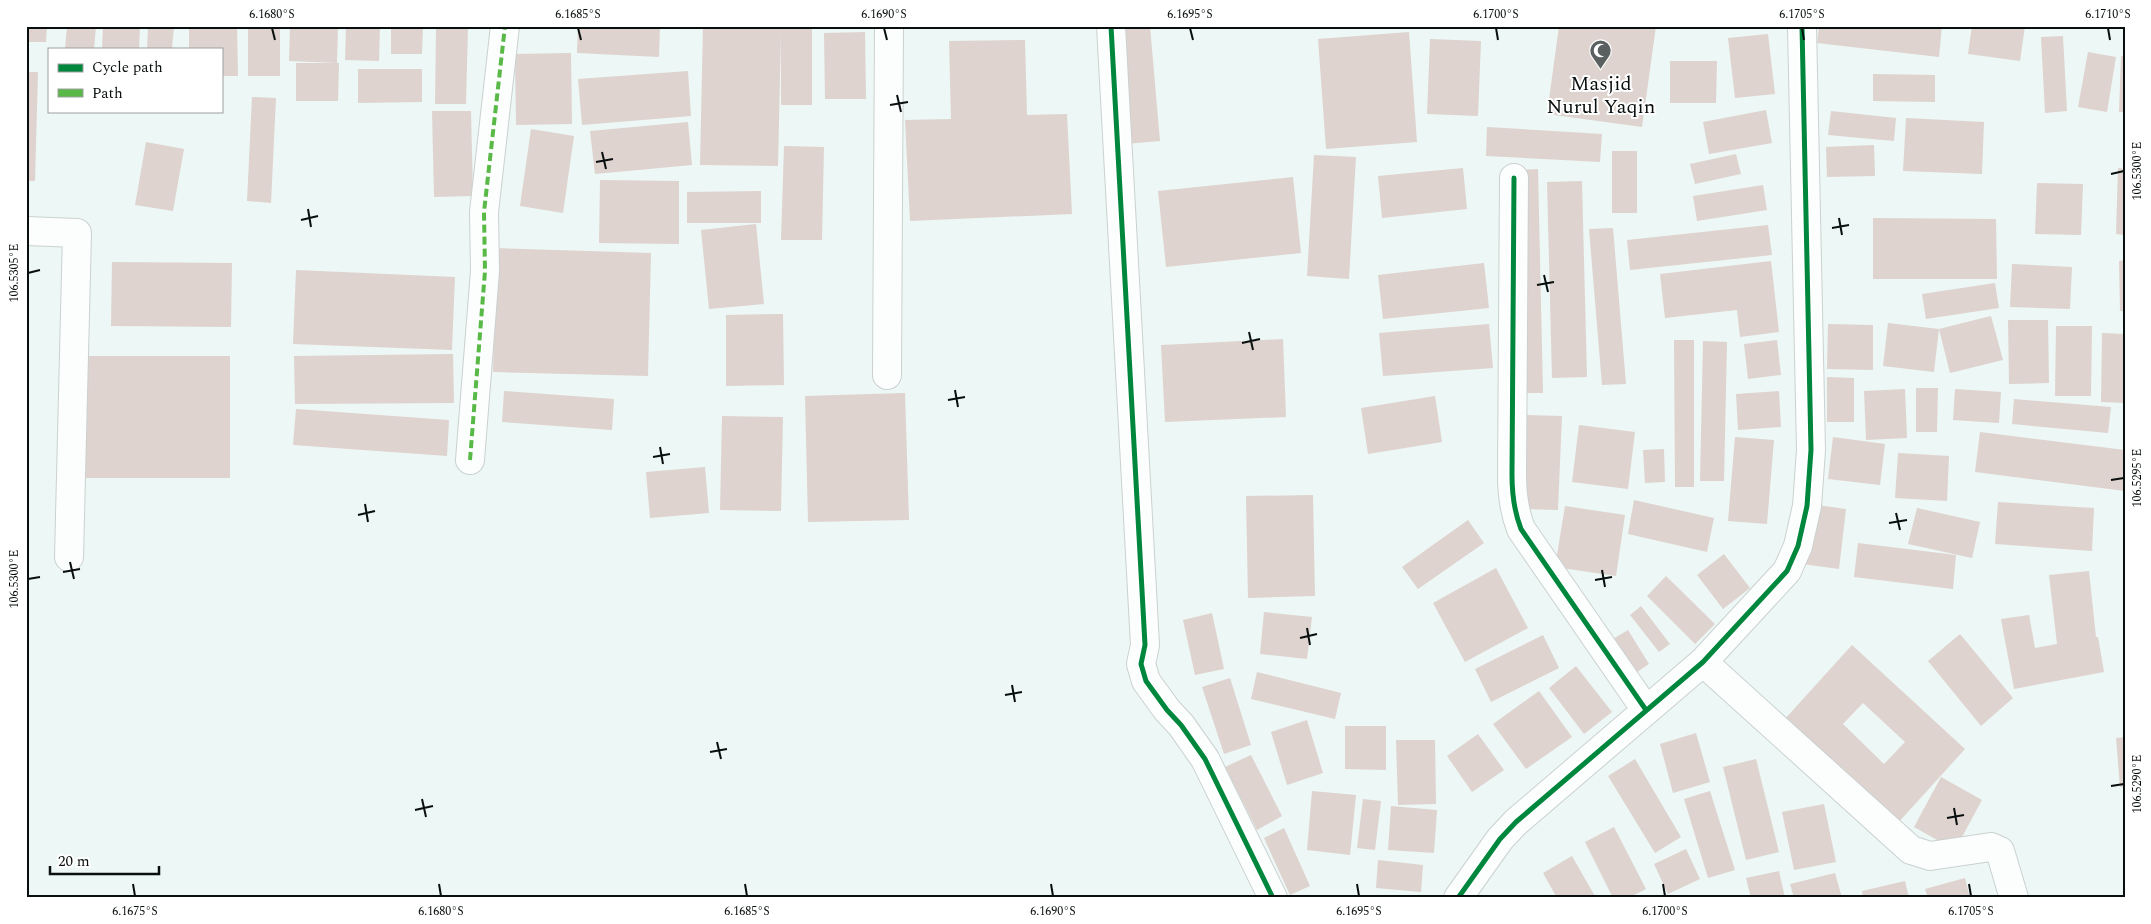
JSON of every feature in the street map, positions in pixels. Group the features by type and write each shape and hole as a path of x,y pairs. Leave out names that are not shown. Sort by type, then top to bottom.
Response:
{"street":[{"path":"470,460 485,271 484,212 504,26"},
{"path":"887,374 889,26"},
{"path":"1112,26 1145,645 1141,664 1146,681 1205,759 1273,898"},
{"path":"1458,898 1500,839 1516,822 1703,662 1786,571 1798,546 1807,506 1811,450 1802,26"},
{"path":"1514,178 1512,475 1516,516 1521,529 1646,710"},
{"path":"26,231 77,233 69,557"},
{"path":"1703,662 1910,850 1930,856 1991,847 2000,851 2014,898"}],"building":[{"path":"26,26 47,26 46,42 26,42"},
{"path":"67,26 96,26 94,48 65,48"},
{"path":"103,26 140,26 139,48 102,48"},
{"path":"148,26 174,26 172,48 147,48"},
{"path":"189,26 237,26 238,76 222,76 222,48 189,48"},
{"path":"248,26 280,26 280,76 248,76"},
{"path":"290,26 338,26 337,63 289,61"},
{"path":"346,26 380,26 379,61 345,60"},
{"path":"391,26 423,26 422,54 391,54"},
{"path":"436,26 468,26 466,104 435,104"},
{"path":"578,26 660,26 659,57 577,53"},
{"path":"703,26 812,26 812,105 781,105 781,33 778,166 700,165"},
{"path":"1116,26 1150,26 1160,141 1126,144"},
{"name":"Masjid Nurul Yaqin","path":"1559,26 1656,26 1642,127 1547,114"},
{"path":"1674,26 1730,26 1730,28 1674,29"},
{"path":"1819,26 1942,26 1939,57 1817,43"},
{"path":"1972,26 2025,26 2020,61 1968,54"},
{"path":"865,32 866,99 825,99 824,33"},
{"path":"1409,32 1417,142 1326,149 1318,39"},
{"path":"1768,34 1775,94 1735,98 1728,38"},
{"path":"2063,36 2067,111 2045,113 2041,37"},
{"path":"1430,39 1481,41 1478,116 1427,114"},
{"path":"1025,40 1027,115 1067,114 1072,214 910,221 905,120 951,119 949,41"},
{"path":"2088,52 2116,57 2107,112 2078,107"},
{"path":"571,53 572,124 516,125 515,54"},
{"path":"2121,56 2125,56 2125,112 2119,112"},
{"path":"1670,61 1717,61 1716,103 1670,103"},
{"path":"296,63 339,63 338,101 296,101"},
{"path":"358,69 422,69 422,102 358,103"},
{"path":"688,71 691,116 582,125 578,79"},
{"path":"26,72 38,72 35,181 26,181"},
{"path":"1873,74 1935,75 1935,102 1873,101"},
{"path":"252,97 276,98 271,203 247,201"},
{"path":"1766,110 1772,143 1709,154 1703,122"},
{"path":"432,111 471,111 473,196 434,197"},
{"path":"1831,111 1896,118 1894,141 1828,135"},
{"path":"1906,118 1984,122 1982,174 1903,171"},
{"path":"688,122 692,165 595,174 590,131"},
{"path":"1487,127 1602,134 1600,162 1486,156"},
{"path":"531,129 574,136 563,213 520,206"},
{"path":"146,142 184,149 173,211 135,205"},
{"path":"1874,145 1875,176 1827,177 1826,147"},
{"path":"784,146 824,147 822,240 781,240"},
{"path":"1612,151 1637,151 1637,213 1612,213"},
{"path":"1736,154 1741,174 1695,184 1690,164"},
{"path":"1314,155 1356,157 1349,279 1307,276"},
{"path":"1463,168 1467,209 1382,218 1378,176"},
{"path":"2118,168 2125,169 2125,235 2116,234"},
{"path":"1538,169 1543,393 1523,393 1519,170"},
{"path":"1293,177 1301,253 1166,267 1158,191"},
{"path":"600,180 679,181 679,244 599,243"},
{"path":"1582,181 1587,377 1552,378 1547,182"},
{"path":"2037,183 2083,184 2081,235 2035,234"},
{"path":"1763,185 1767,210 1697,221 1693,196"},
{"path":"761,191 761,223 687,223 687,192"},
{"path":"1873,218 1996,219 1997,279 1873,279"},
{"path":"756,224 764,304 709,309 701,230"},
{"path":"1768,225 1772,255 1630,270 1627,240"},
{"path":"1613,228 1626,384 1602,385 1589,229"},
{"path":"496,248 651,253 648,376 493,372"},
{"path":"2125,260 2125,311 2120,311 2119,261"},
{"path":"1771,261 1779,332 1740,337 1737,310 1665,318 1660,274"},
{"path":"112,262 232,263 231,327 111,326"},
{"path":"1484,263 1489,308 1383,319 1378,275"},
{"path":"2012,264 2072,267 2070,309 2010,307"},
{"path":"296,270 455,277 452,350 293,344"},
{"path":"1995,283 1999,308 1926,319 1922,294"},
{"path":"783,314 784,385 726,386 726,315"},
{"path":"1991,316 2003,360 1950,373 1939,329"},
{"path":"2008,320 2048,320 2049,383 2009,384"},
{"path":"1888,323 1939,329 1934,372 1883,366"},
{"path":"1489,324 1493,368 1383,376 1379,333"},
{"path":"1828,324 1873,325 1873,370 1827,369"},
{"path":"2056,326 2092,326 2091,396 2055,396"},
{"path":"2102,333 2125,334 2125,403 2101,402"},
{"path":"1283,339 1286,417 1165,422 1161,345"},
{"path":"1674,340 1694,340 1694,487 1675,487"},
{"path":"1777,340 1781,375 1748,379 1744,344"},
{"path":"1703,341 1727,342 1724,481 1700,481"},
{"path":"453,354 454,403 295,404 294,356"},
{"path":"80,356 230,356 230,478 80,478"},
{"path":"1827,377 1854,378 1854,422 1827,422"},
{"path":"1916,388 1938,388 1937,432 1916,432"},
{"path":"1905,389 1907,438 1866,440 1864,391"},
{"path":"1955,389 2001,392 1999,423 1953,420"},
{"path":"504,391 614,399 612,430 502,422"},
{"path":"1779,391 1781,427 1738,430 1736,394"},
{"path":"905,393 909,520 808,522 805,396"},
{"path":"1435,396 1442,442 1368,454 1361,408"},
{"path":"2014,399 2111,407 2108,433 2012,424"},
{"path":"296,409 449,420 447,456 293,445"},
{"path":"1527,415 1562,416 1558,510 1524,509"},
{"path":"722,416 783,417 781,511 720,510"},
{"path":"1579,425 1635,432 1628,489 1572,482"},
{"path":"1980,432 2125,450 2125,491 1975,472"},
{"path":"1735,437 1774,440 1767,524 1728,521"},
{"path":"1833,437 1885,444 1880,485 1828,479"},
{"path":"1664,449 1665,482 1645,483 1643,450"},
{"path":"1898,453 1949,456 1947,501 1895,498"},
{"path":"705,467 709,513 650,518 646,472"},
{"path":"1313,495 1315,596 1248,598 1246,496"},
{"path":"1634,500 1714,518 1707,552 1628,534"},
{"path":"1998,502 2094,508 2092,551 1995,544"},
{"path":"1810,504 1846,509 1839,569 1802,564"},
{"path":"1565,506 1625,515 1616,576 1555,567"},
{"path":"1917,508 1980,522 1972,558 1908,544"},
{"path":"1468,520 1484,543 1418,589 1402,567"},
{"path":"1858,543 1956,555 1953,589 1854,577"},
{"path":"1724,554 1750,588 1723,609 1697,575"},
{"path":"1496,568 1528,628 1465,662 1433,603"},
{"path":"2089,571 2096,637 2098,637 2104,672 2014,689 2001,619 2029,615 2035,648 2057,644 2049,575"},
{"path":"1666,576 1715,624 1695,644 1647,596"},
{"path":"1641,606 1670,644 1659,652 1630,615"},
{"path":"1264,612 1312,617 1307,659 1260,654"},
{"path":"1212,613 1224,669 1195,675 1183,620"},
{"path":"1628,630 1649,664 1630,677 1608,642"},
{"path":"1960,634 2013,698 1981,726 1928,661"},
{"path":"1543,635 1559,668 1491,702 1475,669"},
{"path":"1852,645 1965,749 1897,824 1784,720","holes":["1863,703 1905,742 1884,764 1843,724"]},
{"path":"1576,666 1612,712 1584,734 1549,688"},
{"path":"1257,672 1341,693 1335,719 1251,699"},
{"path":"1230,678 1251,745 1224,754 1202,687"},
{"path":"1539,691 1572,737 1526,769 1493,724"},
{"path":"1307,720 1323,773 1287,785 1271,732"},
{"path":"1345,726 1386,726 1386,770 1345,769"},
{"path":"1696,733 1710,782 1673,793 1660,744"},
{"path":"1478,734 1504,770 1472,792 1447,756"},
{"path":"2125,737 2125,787 2120,787 2116,738"},
{"path":"1396,740 1435,740 1436,804 1398,805"},
{"path":"1251,755 1282,816 1257,830 1225,767"},
{"path":"1635,759 1681,837 1655,853 1608,776"},
{"path":"1756,759 1779,852 1746,860 1723,767"},
{"path":"1941,777 1982,800 1955,850 1914,827"},
{"path":"1312,791 1356,795 1350,855 1307,850"},
{"path":"1710,791 1735,870 1708,878 1684,799"},
{"path":"1363,799 1381,801 1375,850 1357,848"},
{"path":"1824,804 1836,862 1794,870 1782,812"},
{"path":"1391,806 1437,810 1434,853 1388,850"},
{"path":"1614,827 1646,889 1628,898 1613,898 1585,842"},
{"path":"1284,828 1310,886 1290,895 1264,838"},
{"path":"1686,849 1700,879 1668,894 1654,864"},
{"path":"1572,856 1596,898 1557,898 1543,873"},
{"path":"1378,860 1423,865 1421,892 1376,888"},
{"path":"1779,871 1785,898 1751,898 1746,878"},
{"path":"1835,873 1842,898 1794,898 1790,884"},
{"path":"1965,878 1970,898 1928,898 1925,889"},
{"path":"1905,881 1909,898 1863,898 1862,891"}],"marked path":[{"path":"470,460 485,271 484,212 505,26"}],"cycle path":[{"path":"1111,26 1145,645 1141,664 1146,681 1205,759 1273,898"},
{"path":"1458,898 1500,839 1516,822 1703,662 1787,571 1798,546 1807,506 1811,450 1802,26"},
{"path":"1514,178 1512,475 1513,496 1517,516 1521,529 1646,710"}],"place":[{"name":"Masjid Nurul Yaqin","path":"1601,70"}]}
